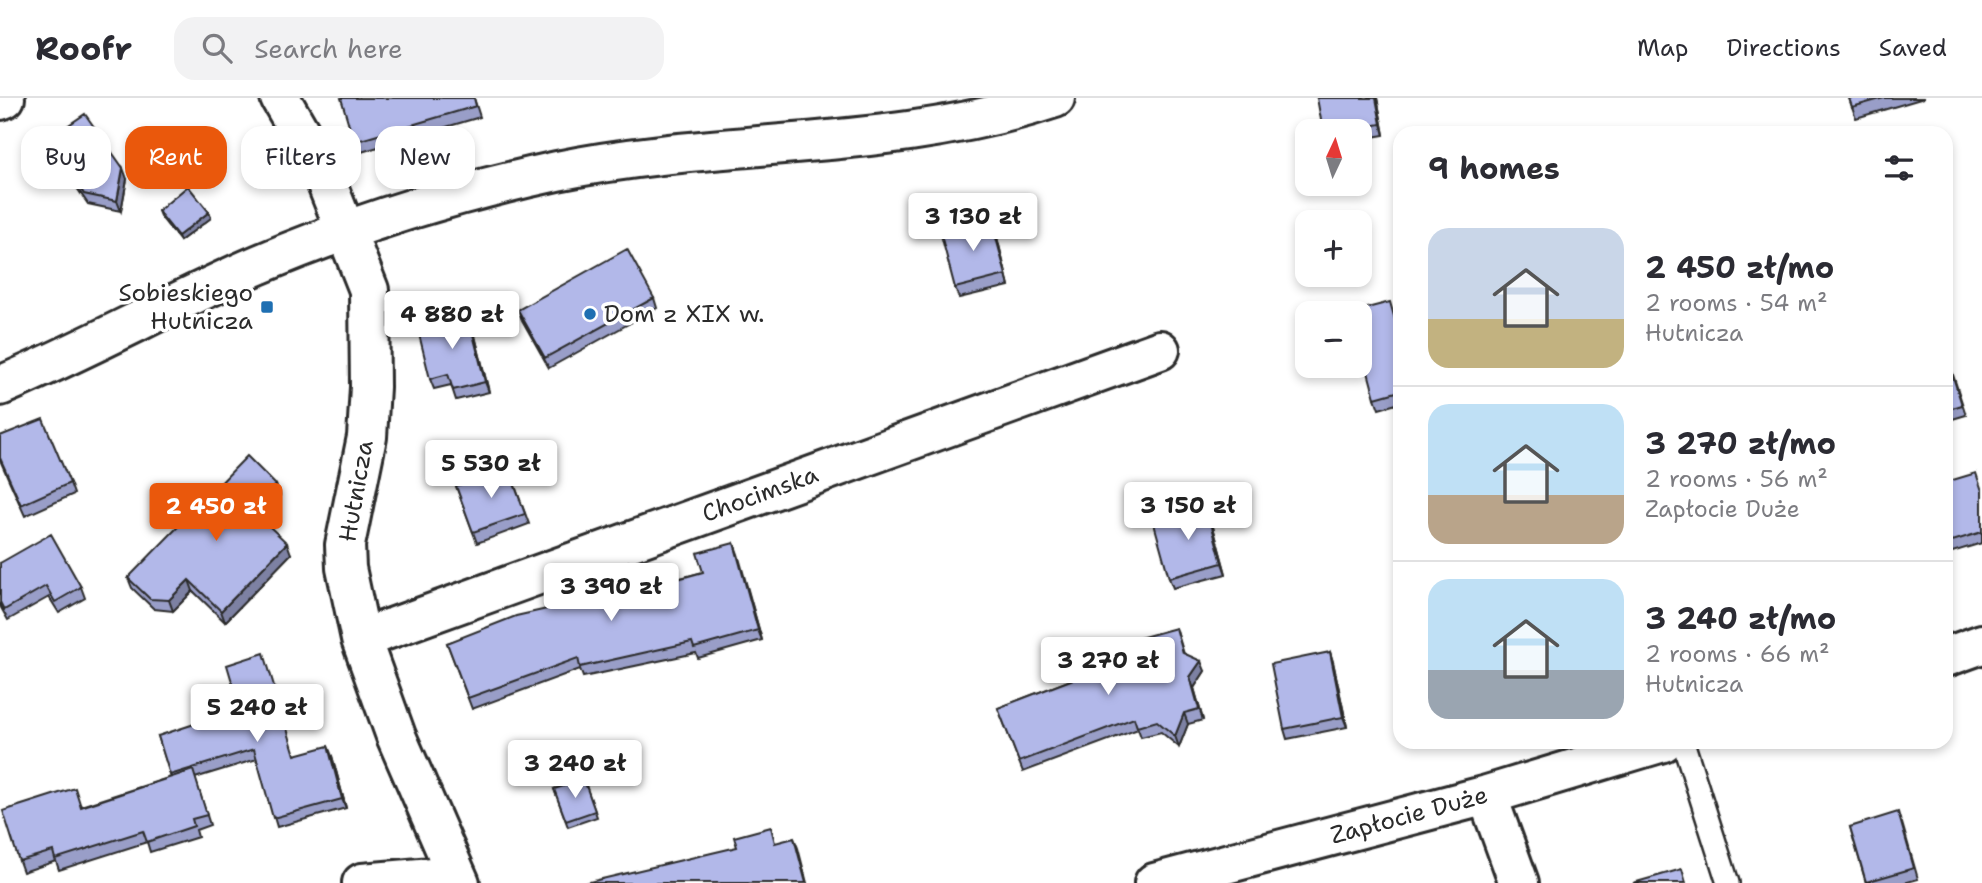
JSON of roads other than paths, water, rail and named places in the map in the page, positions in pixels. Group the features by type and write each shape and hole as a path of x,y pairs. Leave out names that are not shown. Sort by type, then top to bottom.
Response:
{"street":[{"name":"Hutnicza","path":"280,98 321,169 369,290 371,331 367,437 345,545 350,596 361,639 396,736 458,879"},
{"path":"0,386 245,271 346,229 556,172 652,155 927,130 1055,98"},
{"name":"Chocimska","path":"361,639 1160,350"},
{"path":"1953,654 1982,644"},
{"name":"Zapłocie Duże","path":"1154,883 1487,794 1639,749"},
{"path":"1487,794 1519,883"},
{"path":"362,883 458,879"}],"lane":[{"path":"1686,749 1727,883"}],"place":[{"name":"Sobieskiego Hutnicza","path":"267,307"},
{"name":"Dom z XIX w.","path":"590,314"}]}
